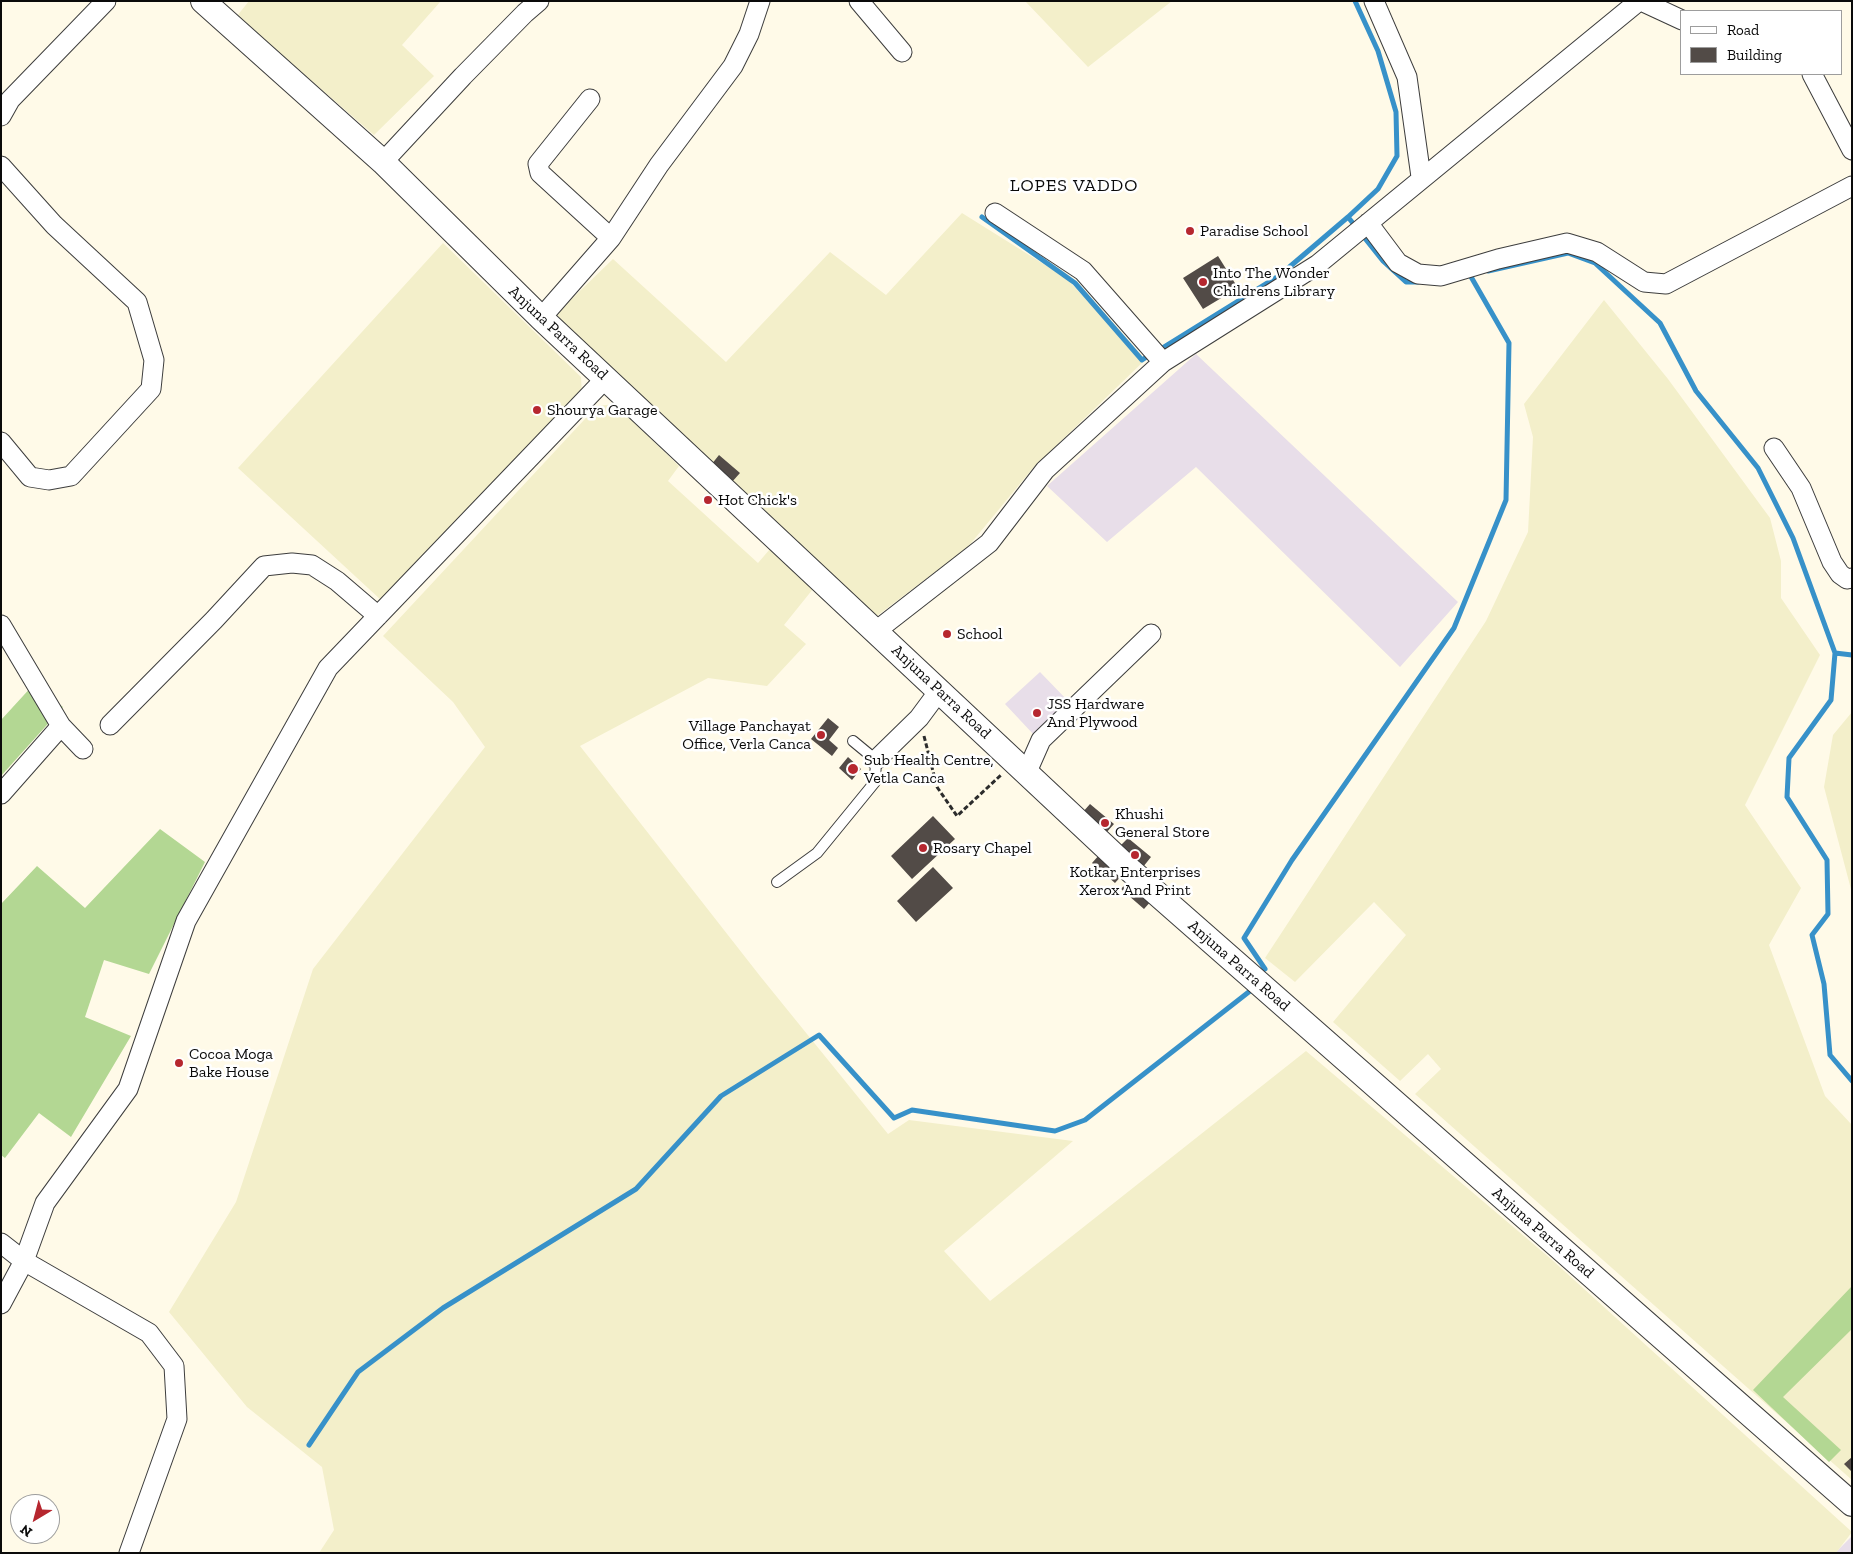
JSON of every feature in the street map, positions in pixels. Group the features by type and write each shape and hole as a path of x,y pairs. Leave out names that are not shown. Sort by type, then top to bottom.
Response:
{"street":[{"path":"1,116 10,100 106,1"},
{"name":"Anjuna Parra Road","path":"203,1 383,162 541,318 1130,870 1852,1504"},
{"path":"383,162 477,62 539,1"},
{"path":"541,318 611,238 659,165 734,66 749,34 760,1"},
{"path":"859,1 902,52"},
{"path":"1374,1 1407,77 1421,177"},
{"path":"876,631 989,543 1045,470 1163,362 1317,265 1421,177 1640,1 1680,19"},
{"path":"1813,75 1852,150"},
{"path":"590,99 538,164 540,173 611,238"},
{"path":"1,166 54,225 137,302 154,360 152,389 70,476 49,480 30,477 1,442"},
{"path":"1360,229 1398,263 1418,274 1441,276 1498,259 1567,243 1597,252 1644,282 1666,284 1852,186"},
{"path":"995,213 1083,271 1163,362"},
{"path":"1,1304 24,1261 46,1203 128,1088 186,920 328,668 606,378"},
{"path":"1774,448 1800,488 1832,562 1840,574 1847,580 1852,578"},
{"path":"110,724 214,620 264,566 292,563 312,565 337,580 378,616"},
{"path":"1,625 61,726 82,749"},
{"path":"1021,768 1041,740 1151,634"},
{"path":"876,760 919,718 940,691"},
{"path":"1,794 61,726"},
{"path":"1,1243 24,1261 148,1333 174,1366 177,1418 129,1553"}],"lane":[{"path":"777,882 817,853 875,782 876,760 853,741"}],"path":[{"path":"919,718 937,787 957,816 1021,768"}],"shaded area":[{"path":"249,1 441,1 402,45 434,76 374,135 237,16"},
{"path":"1025,1 1172,1 1088,67"},
{"path":"962,213 1066,278 1144,361 1033,468 967,548 874,618 554,316 613,259 726,362 830,252 886,295"},
{"path":"443,243 581,377 582,395 381,600 238,468"},
{"path":"1604,300 1668,379 1770,518 1781,561 1781,598 1820,655 1745,805 1801,888 1769,945 1825,1096 1852,1125 1852,1480 1415,1094 1441,1069 1428,1054 1400,1081 1333,1022 1406,935 1374,902 1295,982 1265,958 1486,621 1528,532 1533,437 1524,404"},
{"path":"1196,354 1458,602 1400,667 1196,467 1107,542 1047,486"},
{"path":"615,404 679,466 668,481 758,563 770,549 813,589 784,625 806,644 767,686 708,678 580,746 760,976 888,1134 909,1120 1073,1141 944,1251 990,1301 1306,1051 1551,1259 1852,1532 1836,1553 319,1553 334,1530 322,1467 247,1407 169,1312 236,1202 313,969 485,747 453,702 383,636 597,406"},
{"path":"1040,672 1069,702 1034,735 1005,704"},
{"path":"1852,712 1852,893 1824,787 1833,735"},
{"path":"1852,1536 1852,1553 1835,1553"}],"green space":[{"path":"34,684 63,707 1,776 1,720"},
{"path":"160,829 205,862 149,974 104,960 85,1017 131,1036 71,1137 39,1113 5,1158 1,1155 1,904 37,866 85,908"},
{"path":"1852,1286 1852,1329 1783,1397 1841,1450 1829,1462 1753,1390"}],"building":[{"path":"1218,256 1238,288 1203,309 1183,278"},
{"path":"719,455 740,473 731,483 711,465"},
{"path":"828,718 839,727 829,740 838,748 832,756 811,739"},
{"path":"848,757 861,769 852,780 839,768"},
{"path":"1090,804 1114,824 1106,833 1082,813"},
{"name":"Rosary Chapel","path":"933,816 955,839 912,879 891,856"},
{"path":"1128,838 1151,857 1143,867 1119,847"},
{"path":"1100,854 1123,874 1115,883 1092,863"},
{"path":"933,867 953,888 916,922 897,901"},
{"path":"1129,880 1152,900 1144,909 1121,889"},
{"path":"1852,1457 1852,1472 1844,1464"}],"waterway":[{"path":"1355,1 1378,51 1396,112 1397,156 1378,189 1348,217 1383,261 1406,282 1418,282"},
{"path":"982,217 1075,283 1142,360 1151,354"},
{"path":"1159,350 1280,275 1348,217"},
{"path":"1488,271 1568,253 1595,263 1660,323 1696,391 1758,468 1793,538 1835,653 1831,700 1789,758 1787,797 1827,860 1828,914 1812,935 1824,984 1830,1055 1852,1081"},
{"path":"1265,969 1244,938 1292,860 1454,628 1506,500 1509,343 1470,275"},
{"path":"1835,653 1852,655"},
{"path":"309,1445 358,1372 443,1308 636,1189 721,1096 819,1035 894,1118 912,1110 1055,1131 1085,1120 1250,991"}],"place":[{"name":"Paradise School","path":"1190,231"},
{"name":"Into The Wonder Childrens Library","path":"1203,282"},
{"name":"Shourya Garage","path":"537,410"},
{"name":"Hot Chick's","path":"708,500"},
{"name":"School","path":"947,634"},
{"name":"JSS Hardware And Plywood","path":"1037,713"},
{"name":"Village Panchayat Office, Verla Canca","path":"821,735"},
{"name":"Sub Health Centre, Vetla Canca","path":"853,769"},
{"name":"Khushi General Store","path":"1105,823"},
{"name":"Rosary Chapel","path":"923,848"},
{"name":"Kotkar Enterprises Xerox And Print","path":"1135,855"},
{"name":"Cocoa Moga Bake House","path":"179,1063"}],"district":[{"name":"LOPES VADDO","path":"1074,186"}]}
